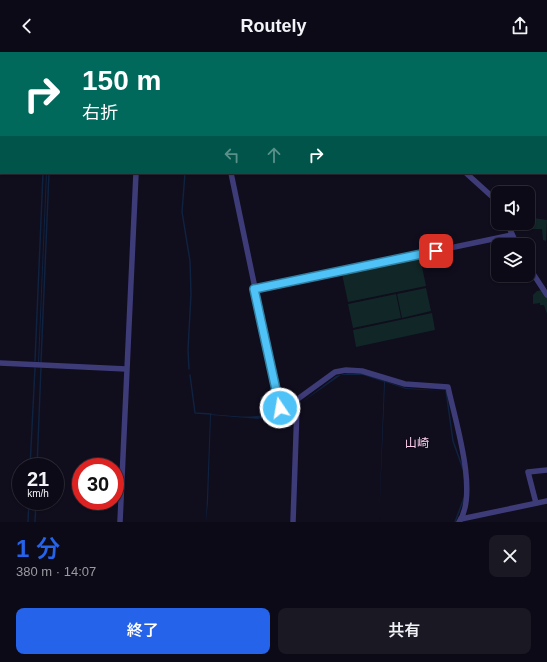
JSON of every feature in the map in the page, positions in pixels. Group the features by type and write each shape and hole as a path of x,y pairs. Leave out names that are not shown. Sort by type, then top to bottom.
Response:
{"street":[{"path":"120,522 136,174"},
{"path":"231,174 280,408 295,401 335,372 346,370 362,371 405,384 448,387 468,479 467,498 460,520"},
{"path":"467,174 491,196"},
{"path":"510,230 514,238"},
{"path":"254,289 512,235"},
{"path":"535,277 547,295"},
{"path":"0,363 126,369"},
{"path":"293,522 297,407 295,401"},
{"path":"536,503 528,472 547,470"},
{"path":"460,520 547,501"}],"green space":[{"path":"535,218 547,220 546,241 543,240 542,229 535,229"},
{"path":"420,257 426,286 348,302 342,274"},
{"path":"426,288 431,311 402,318 397,294"},
{"path":"542,290 547,297 547,314 544,305 540,305 540,303 533,304 533,295 537,291"},
{"path":"396,294 401,318 353,328 348,304"},
{"path":"432,313 435,330 356,347 353,330"},
{"path":"275,394 277,407 263,411 260,397"}],"water":[{"path":"46,174 47,174 39,363"},
{"path":"348,373 364,374 406,388 446,391 406,389 385,382 379,522 384,382 363,375 341,375 301,403 336,376"},
{"path":"291,406 281,412 258,419 211,415 206,522 210,414 251,416 269,414"}],"waterway":[{"path":"35,361 43,174"},
{"path":"41,362 49,174"},
{"path":"185,174 182,212 190,261 191,294 188,350 189,369"},
{"path":"37,458 41,367"},
{"path":"30,458 35,368"},
{"path":"190,375 195,413 211,414"},
{"path":"446,391 453,441 463,469"},
{"path":"455,522 464,498"},
{"path":"28,522 29,510"},
{"path":"35,522 36,510"}],"district":[{"name":"山崎","path":"417,443"}],"route":[{"path":"280,408 254,289 436,251"}]}
